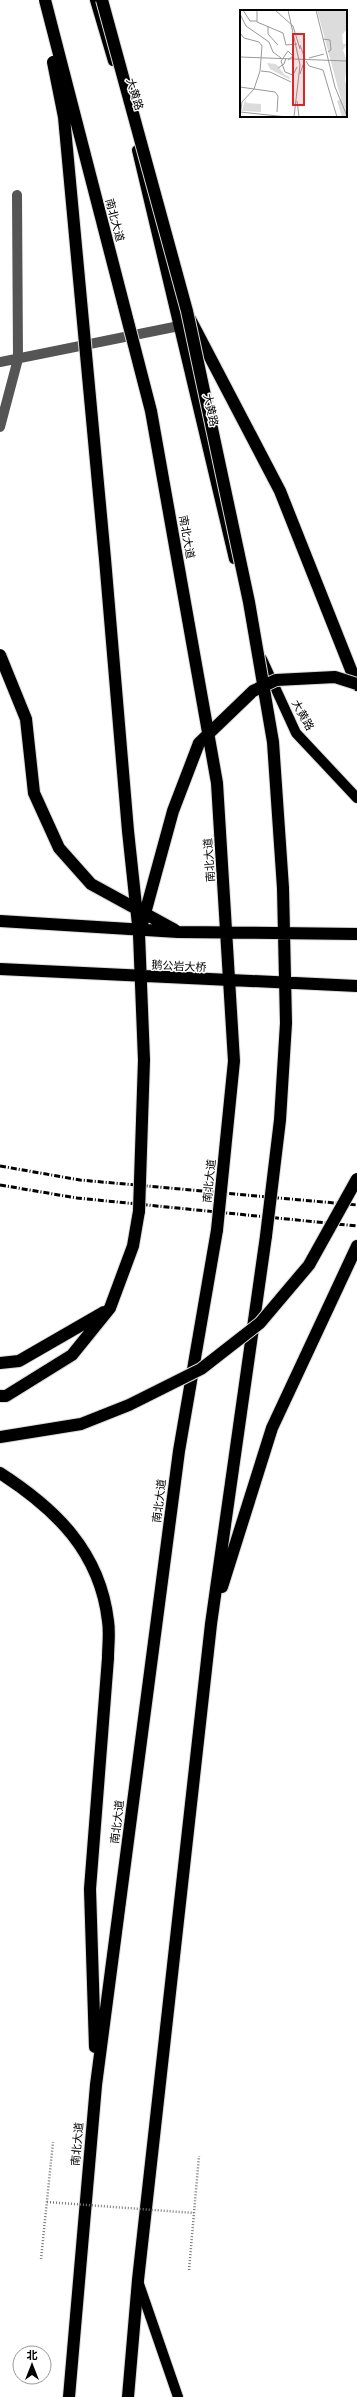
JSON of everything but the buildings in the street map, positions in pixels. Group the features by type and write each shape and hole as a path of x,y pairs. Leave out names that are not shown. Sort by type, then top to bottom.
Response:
{"highway":[{"path":"0,1396 6,1396 72,1356 110,1308 133,1246 139,1211 144,1060 139,934 128,831 105,559 64,118 40,0"},
{"name":"南北大道","path":"45,0 151,411 217,783 234,1061 217,1230 179,1452 96,2085 69,2397"},
{"path":"102,0 186,311 250,602 273,742 283,888 286,1023 280,1120 266,1236 211,1624 138,2280 128,2397"},
{"path":"186,311 280,491 357,684"},
{"path":"0,655 26,719 34,793 58,848 91,884 178,932"},
{"path":"139,934 173,811 199,743 253,691 276,680 335,677 357,684"},
{"path":"0,921 178,932 357,934"},
{"name":"鹅公岩大桥","path":"0,970 357,986"},
{"path":"0,1437 81,1424 129,1405 201,1369 260,1323 309,1265 357,1179"},
{"path":"211,1624 272,1428 355,1252"},
{"path":"0,1362 19,1362 110,1308"},
{"path":"0,1473 28,1491 57,1515 83,1549 98,1581 108,1621 108,1658 90,1889 96,2085"}],"main road":[{"name":"大黄路","path":"94,0 130,117 254,642 296,733 357,798"},
{"path":"138,2280 178,2397"},
{"name":"南北大道","path":"64,2397 70,2375"}],"lane":[{"path":"0,427 18,359 17,195"},
{"path":"0,362 179,326"}],"path":[{"path":"41,2259 53,2142"},
{"path":"189,2270 199,2156"},
{"path":"47,2202 194,2213"}],"railway":[{"path":"0,1166 80,1180 357,1205"},
{"path":"0,1185 77,1198 357,1226"}]}
